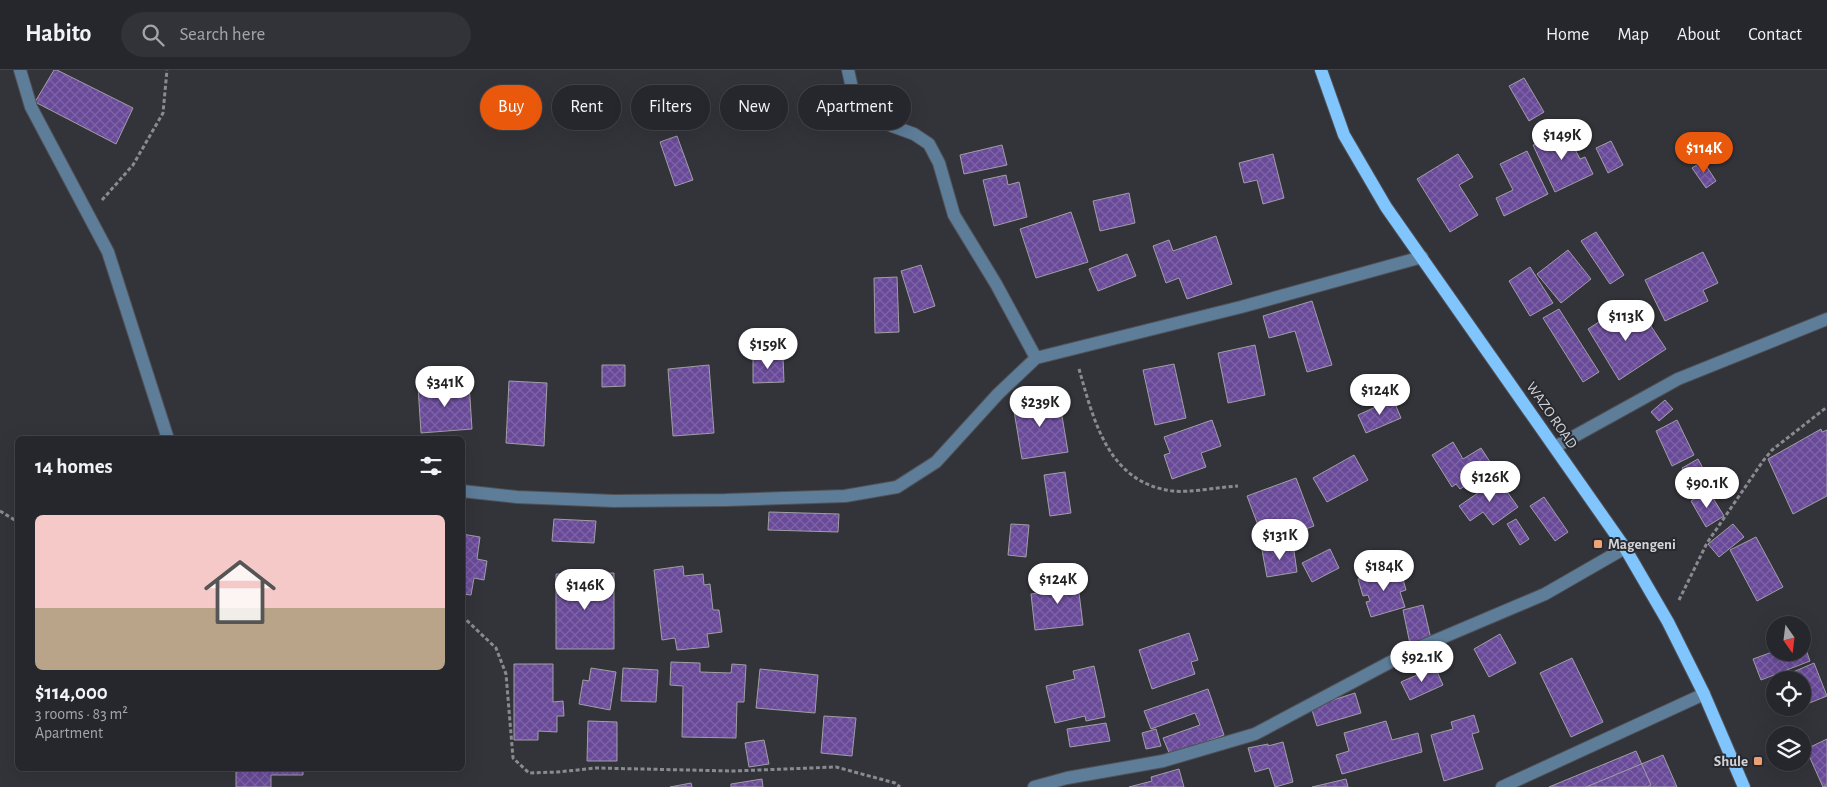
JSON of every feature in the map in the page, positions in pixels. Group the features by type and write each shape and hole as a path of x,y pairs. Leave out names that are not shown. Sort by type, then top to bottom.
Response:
{"main road":[{"name":"WAZO ROAD","path":"1321,70 1344,135 1386,207 1625,548 1668,622 1704,694 1744,787"}],"street":[{"path":"20,70 31,107 108,252 167,436"},
{"path":"848,70 852,88 868,112 892,126 914,134 929,144 939,163 954,215 996,284 1036,358"},
{"path":"465,491 517,497 614,501 698,500 845,496 897,486 936,462 998,394 1036,358 1241,307 1422,257"},
{"path":"1555,448 1678,379 1827,319"},
{"path":"1034,787 1067,778 1164,761 1255,734 1413,650 1545,594 1625,548"},
{"path":"1502,787 1704,694"}],"path":[{"path":"89,216 133,165 163,113 167,70"},
{"path":"1073,349 1094,422 1106,446 1122,468 1145,484 1174,491 1238,486"},
{"path":"1668,622 1707,543 1763,461 1772,450 1827,406"},
{"path":"0,511 15,520"},
{"path":"465,619 496,648 506,674 513,758 529,773 596,768 733,771 836,767 895,783 900,787"}],"building":[{"path":"54,70 133,108 116,144 35,102"},
{"path":"1524,78 1544,112 1529,121 1509,86"},
{"path":"1565,130 1580,159 1585,157 1593,174 1555,192 1533,145"},
{"path":"677,136 693,180 675,186 660,142"},
{"path":"1611,141 1623,165 1608,173 1596,148"},
{"path":"1002,145 1007,165 964,174 960,155"},
{"path":"1527,151 1548,194 1504,216 1496,198 1513,190 1500,164"},
{"path":"1273,154 1284,198 1263,204 1257,180 1244,183 1239,163"},
{"path":"1458,154 1473,177 1459,185 1478,215 1450,232 1417,179"},
{"path":"1703,161 1716,181 1706,188 1692,168"},
{"path":"1006,175 1008,185 1019,182 1027,217 994,226 983,180"},
{"path":"1129,193 1135,223 1100,231 1093,201"},
{"path":"1071,212 1088,262 1036,278 1020,229"},
{"path":"1596,232 1624,275 1610,284 1581,241"},
{"path":"1216,236 1232,284 1187,299 1179,278 1166,283 1153,246 1169,240 1173,251"},
{"path":"1568,250 1591,279 1561,303 1537,274"},
{"path":"1703,252 1718,283 1703,290 1708,301 1665,321 1645,280"},
{"path":"1127,254 1136,276 1098,291 1089,269"},
{"path":"921,265 935,306 914,313 901,271"},
{"path":"1530,267 1553,303 1530,316 1509,281"},
{"path":"897,277 899,332 875,333 874,278"},
{"path":"1312,301 1332,365 1307,372 1295,331 1269,338 1263,316"},
{"path":"1622,307 1633,325 1645,317 1666,349 1619,380 1588,329"},
{"path":"1559,309 1599,372 1583,382 1543,318"},
{"path":"1255,345 1265,395 1228,403 1218,353"},
{"path":"783,356 784,382 753,383 753,358"},
{"path":"1174,364 1186,418 1155,425 1143,370"},
{"path":"602,365 625,365 625,386 602,387"},
{"path":"709,365 714,433 673,436 668,369"},
{"path":"509,381 547,383 544,446 506,443"},
{"path":"469,383 472,429 421,433 418,386"},
{"path":"1059,398 1068,452 1022,459 1013,405"},
{"path":"1393,399 1401,418 1366,433 1358,415"},
{"path":"1665,400 1673,409 1659,421 1651,412"},
{"path":"1212,420 1221,446 1201,453 1206,467 1172,479 1164,455 1170,453 1164,437"},
{"path":"1677,420 1694,455 1672,466 1656,431"},
{"path":"1821,429 1822,432 1827,430 1827,496 1793,514 1768,459"},
{"path":"1453,442 1463,459 1481,448 1494,468 1460,489 1456,484 1452,487 1432,455"},
{"path":"1354,455 1368,480 1327,502 1313,478"},
{"path":"1698,459 1712,485 1695,494 1682,468"},
{"path":"1065,472 1071,513 1050,516 1044,475"},
{"path":"1296,478 1314,526 1265,544 1247,496"},
{"path":"1498,479 1518,507 1493,525 1483,512 1470,521 1459,506"},
{"path":"1708,490 1724,516 1706,527 1691,501"},
{"path":"1544,497 1568,532 1555,541 1530,506"},
{"path":"769,512 839,514 838,532 768,530"},
{"path":"554,519 596,521 594,543 552,541"},
{"path":"1516,519 1529,539 1520,545 1507,524"},
{"path":"1011,524 1029,525 1026,557 1008,555"},
{"path":"1733,524 1744,537 1719,557 1708,544"},
{"path":"465,534 480,537 477,559 487,561 484,580 474,578 471,595 465,594"},
{"path":"1756,537 1783,587 1757,601 1730,550"},
{"path":"1293,544 1297,572 1267,577 1262,550"},
{"path":"1330,549 1339,568 1312,582 1302,563"},
{"path":"683,566 684,576 703,574 704,585 710,584 713,610 719,610 722,632 707,634 709,647 677,650 675,638 662,640 654,570"},
{"path":"1400,568 1406,590 1400,592 1405,607 1371,617 1366,602 1370,601 1368,595 1363,596 1358,579"},
{"path":"614,573 614,649 556,649 556,574"},
{"path":"1077,577 1083,625 1035,630 1031,594 1045,592 1044,580"},
{"path":"1423,605 1431,639 1410,644 1403,610"},
{"path":"1189,633 1198,660 1191,662 1195,674 1152,689 1139,650"},
{"path":"1500,634 1516,663 1489,677 1474,649"},
{"path":"1766,654 1766,661 1810,661 1784,671 1766,671 1766,678 1761,680 1753,659"},
{"path":"1572,658 1603,722 1571,737 1540,673"},
{"path":"671,662 700,663 700,672 731,673 732,664 746,665 744,702 737,702 736,738 682,737 683,686 670,685"},
{"path":"1814,663 1827,696 1811,702 1811,671 1795,671"},
{"path":"514,664 553,664 553,702 563,701 564,716 557,716 557,732 538,731 538,740 514,740"},
{"path":"1094,666 1105,717 1086,721 1085,716 1055,723 1046,686 1075,679 1073,671"},
{"path":"1435,667 1443,685 1410,700 1401,682"},
{"path":"591,668 616,672 610,710 579,704 583,680 589,681"},
{"path":"623,668 658,670 656,702 621,701"},
{"path":"760,669 818,675 815,713 756,708"},
{"path":"1208,689 1224,735 1170,755 1163,738 1200,725 1195,713 1151,729 1144,711"},
{"path":"1355,693 1361,713 1317,726 1311,707"},
{"path":"1474,715 1479,732 1472,734 1483,769 1444,781 1431,735 1453,729 1451,722"},
{"path":"824,716 856,718 852,756 821,753"},
{"path":"588,721 617,722 617,761 587,761"},
{"path":"1386,721 1392,740 1418,733 1422,752 1342,774 1336,755 1349,751 1344,733"},
{"path":"1106,723 1110,741 1070,747 1067,729"},
{"path":"1156,729 1161,746 1146,749 1142,733"},
{"path":"1827,739 1827,786 1823,787 1811,760 1811,747"},
{"path":"764,740 769,764 749,767 745,743"},
{"path":"1283,742 1293,782 1275,787 1269,768 1255,772 1248,748"},
{"path":"1636,751 1651,785 1647,787 1549,787"},
{"path":"1663,755 1677,787 1586,787"},
{"path":"1179,769 1184,787 1129,787 1152,781 1151,777"},
{"path":"236,771 303,771 303,775 271,775 271,787 236,787"},
{"path":"762,779 763,787 731,787 731,784"},
{"path":"1346,779 1348,787 1312,787"},
{"path":"691,783 692,787 670,787"}],"place":[{"name":"Magengeni","path":"1598,544"},
{"name":"Shule","path":"1758,761"}]}
